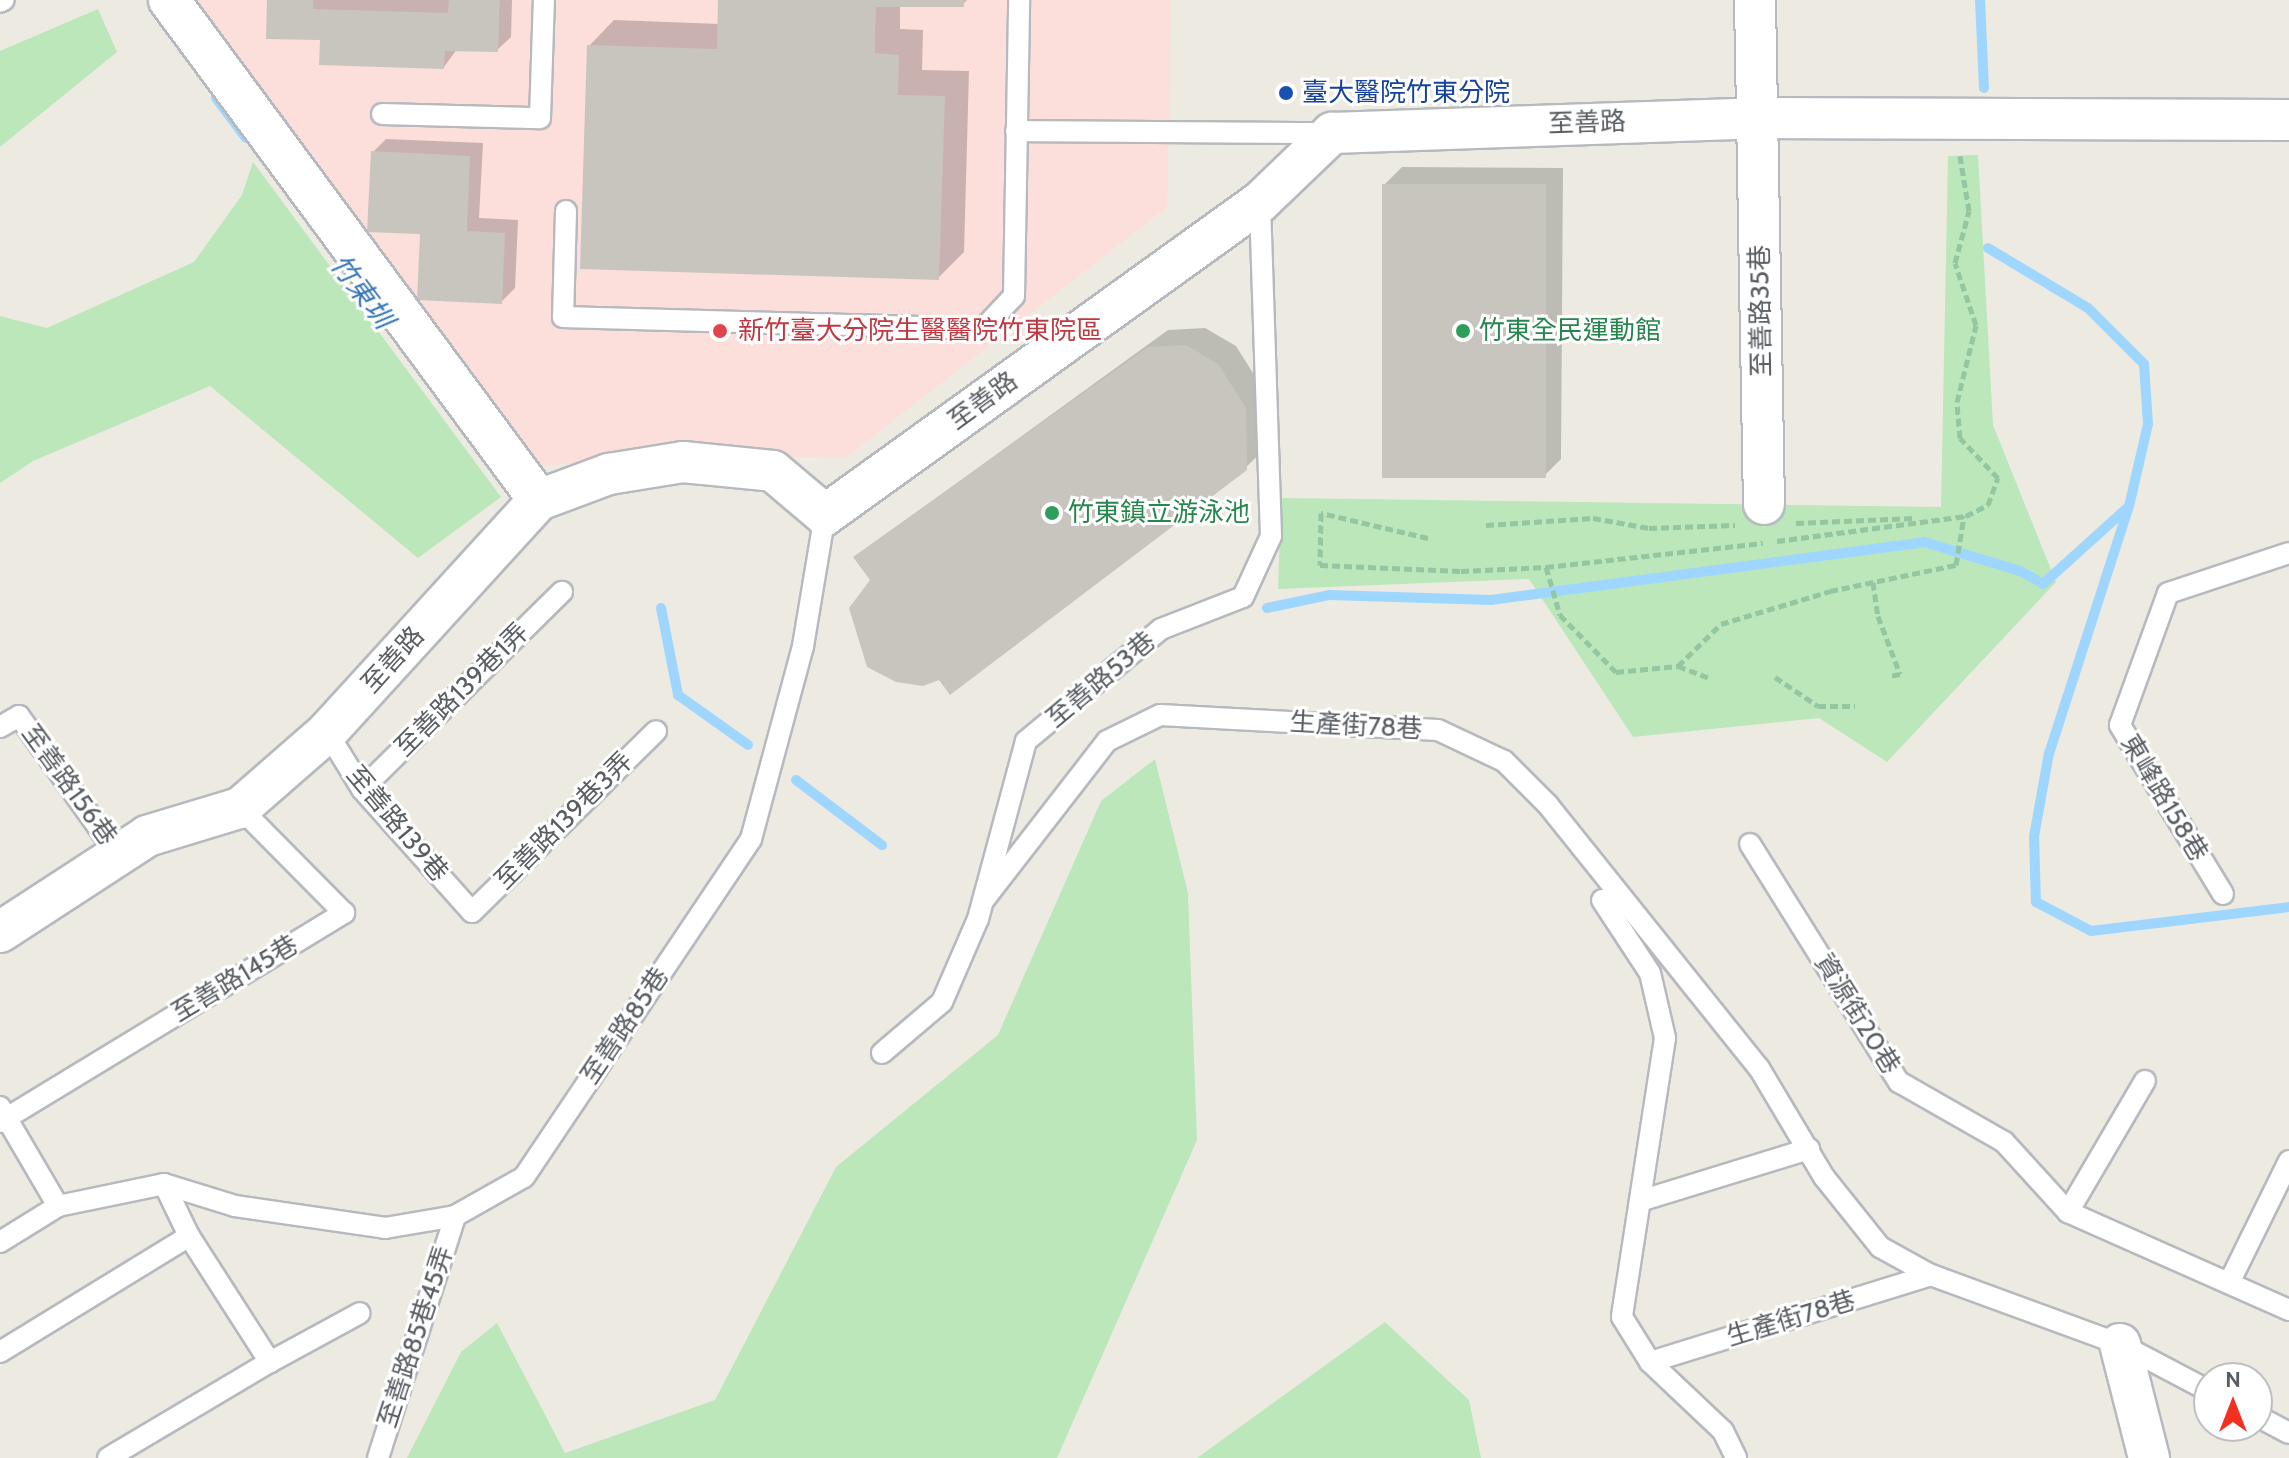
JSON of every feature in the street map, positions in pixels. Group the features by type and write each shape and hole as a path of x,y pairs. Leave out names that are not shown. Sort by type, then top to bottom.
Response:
{"street":[{"path":"169,0 539,500"},
{"name":"至善路35巷","path":"1755,0 1765,517"},
{"name":"至善路","path":"0,932 147,836 240,808 327,732 539,500 609,474 683,462 773,471 825,515 1260,202 1332,133 1757,118 2289,120"},
{"path":"2120,1344 2149,1458"}],"lane":[{"path":"382,114 540,118 544,0"},
{"path":"566,211 563,317 983,329 1014,296 1019,0"},
{"path":"1016,131 1332,133"},
{"name":"至善路53巷","path":"981,910 1026,741 1161,629 1243,597 1271,536 1260,202"},
{"name":"至善路85巷","path":"58,1206 164,1184 235,1206 385,1228 455,1216 524,1177 751,839 803,646 825,515"},
{"name":"東峰路158巷","path":"2223,894 2120,725 2168,593 2289,553"},
{"name":"至善路139巷1弄","path":"362,789 562,592"},
{"name":"生產街78巷","path":"981,910 1107,741 1160,715 1438,730 1504,761 1548,805 1759,1068 1824,1177 1880,1247 1931,1275 2120,1344 2193,1383"},
{"name":"至善路156巷","path":"0,727 19,716 118,855"},
{"name":"至善路139巷3弄","path":"472,912 656,731"},
{"name":"至善路139巷","path":"327,732 362,789 472,912"},
{"name":"至善路145巷","path":"2,1116 344,913 240,808"},
{"name":"資源街20巷","path":"1750,844 1899,1082 2004,1142 2068,1212 2289,1310"},
{"path":"1602,900 1650,973 1665,1038 1643,1200 1622,1317 1650,1362 1723,1431 1736,1458"},
{"path":"882,1053 942,1002 981,910"},
{"path":"2068,1212 2145,1081"},
{"path":"0,1242 58,1206 2,1116"},
{"path":"1643,1200 1809,1149"},
{"path":"2229,1283 2289,1161"},
{"path":"164,1184 189,1236 270,1362"},
{"name":"至善路85巷45弄","path":"378,1458 455,1216"},
{"path":"0,1352 189,1236"},
{"name":"生產街78巷","path":"1650,1362 1931,1275"},
{"path":"108,1458 270,1362 360,1313"}],"path":[{"path":"1321,513 1428,538"},
{"path":"1486,525 1593,518 1649,528 1765,517 1966,516 1956,565 1873,582 1721,624 1678,666"},
{"path":"1546,567 1553,601 1616,672 1678,666 1712,679"},
{"path":"1873,582 1878,616 1900,674 1890,676"},
{"path":"1775,677 1818,706 1855,706"}],"shaded area":[{"name":"新竹臺大分院生醫醫院竹東院區","path":"186,0 1171,0 1167,207 845,458 673,454 534,467"}],"green space":[{"path":"98,9 117,52 0,147 0,51"},
{"path":"1978,155 1993,425 2056,582 1887,762 1819,718 1633,737 1529,579 1278,589 1281,498 1941,507 1948,156"},
{"path":"253,162 501,497 418,558 210,386 33,461 0,483 0,316 47,328 194,262 242,195"},
{"path":"1155,759 1188,893 1197,1140 1057,1458 407,1458 461,1352 497,1323 565,1453 715,1400 836,1167 998,1035 1101,801"},
{"path":"1385,1322 1469,1400 1481,1458 1197,1458"}],"building":[{"path":"267,0 313,0 313,9 448,13 449,0 500,0 498,52 445,51 444,69 319,65 320,40 266,39"},
{"path":"718,0 964,0 964,7 876,7 875,53 899,55 898,95 945,96 939,280 580,269 587,45 717,49"},
{"path":"371,151 470,156 467,231 505,233 502,304 417,300 420,234 367,232"},
{"name":"竹東全民運動館","path":"1382,184 1546,184 1546,478 1382,478"},
{"name":"竹東鎮立游泳池","path":"1186,345 1218,364 1246,408 1247,470 950,695 939,680 923,686 896,682 867,667 849,608 870,580 853,557 1148,347"}],"waterway":[{"path":"1980,0 1984,88"},
{"name":"竹東圳","path":"216,98 246,138"},
{"path":"1988,248 2088,308 2144,364 2148,424 2129,506 2049,753 2034,836 2036,902 2091,931 2289,907"},
{"path":"1267,608 1329,595 1491,600 1924,542 2020,571 2043,584 2127,508"},
{"name":"竹東圳","path":"661,608 678,695 748,745"},
{"name":"竹東圳","path":"796,780 882,845"}],"place":[{"name":"臺大醫院竹東分院","path":"1286,93"},
{"name":"新竹臺大分院生醫醫院竹東院區","path":"720,331"},
{"name":"竹東全民運動館","path":"1463,331"},
{"name":"竹東鎮立游泳池","path":"1052,513"}]}
